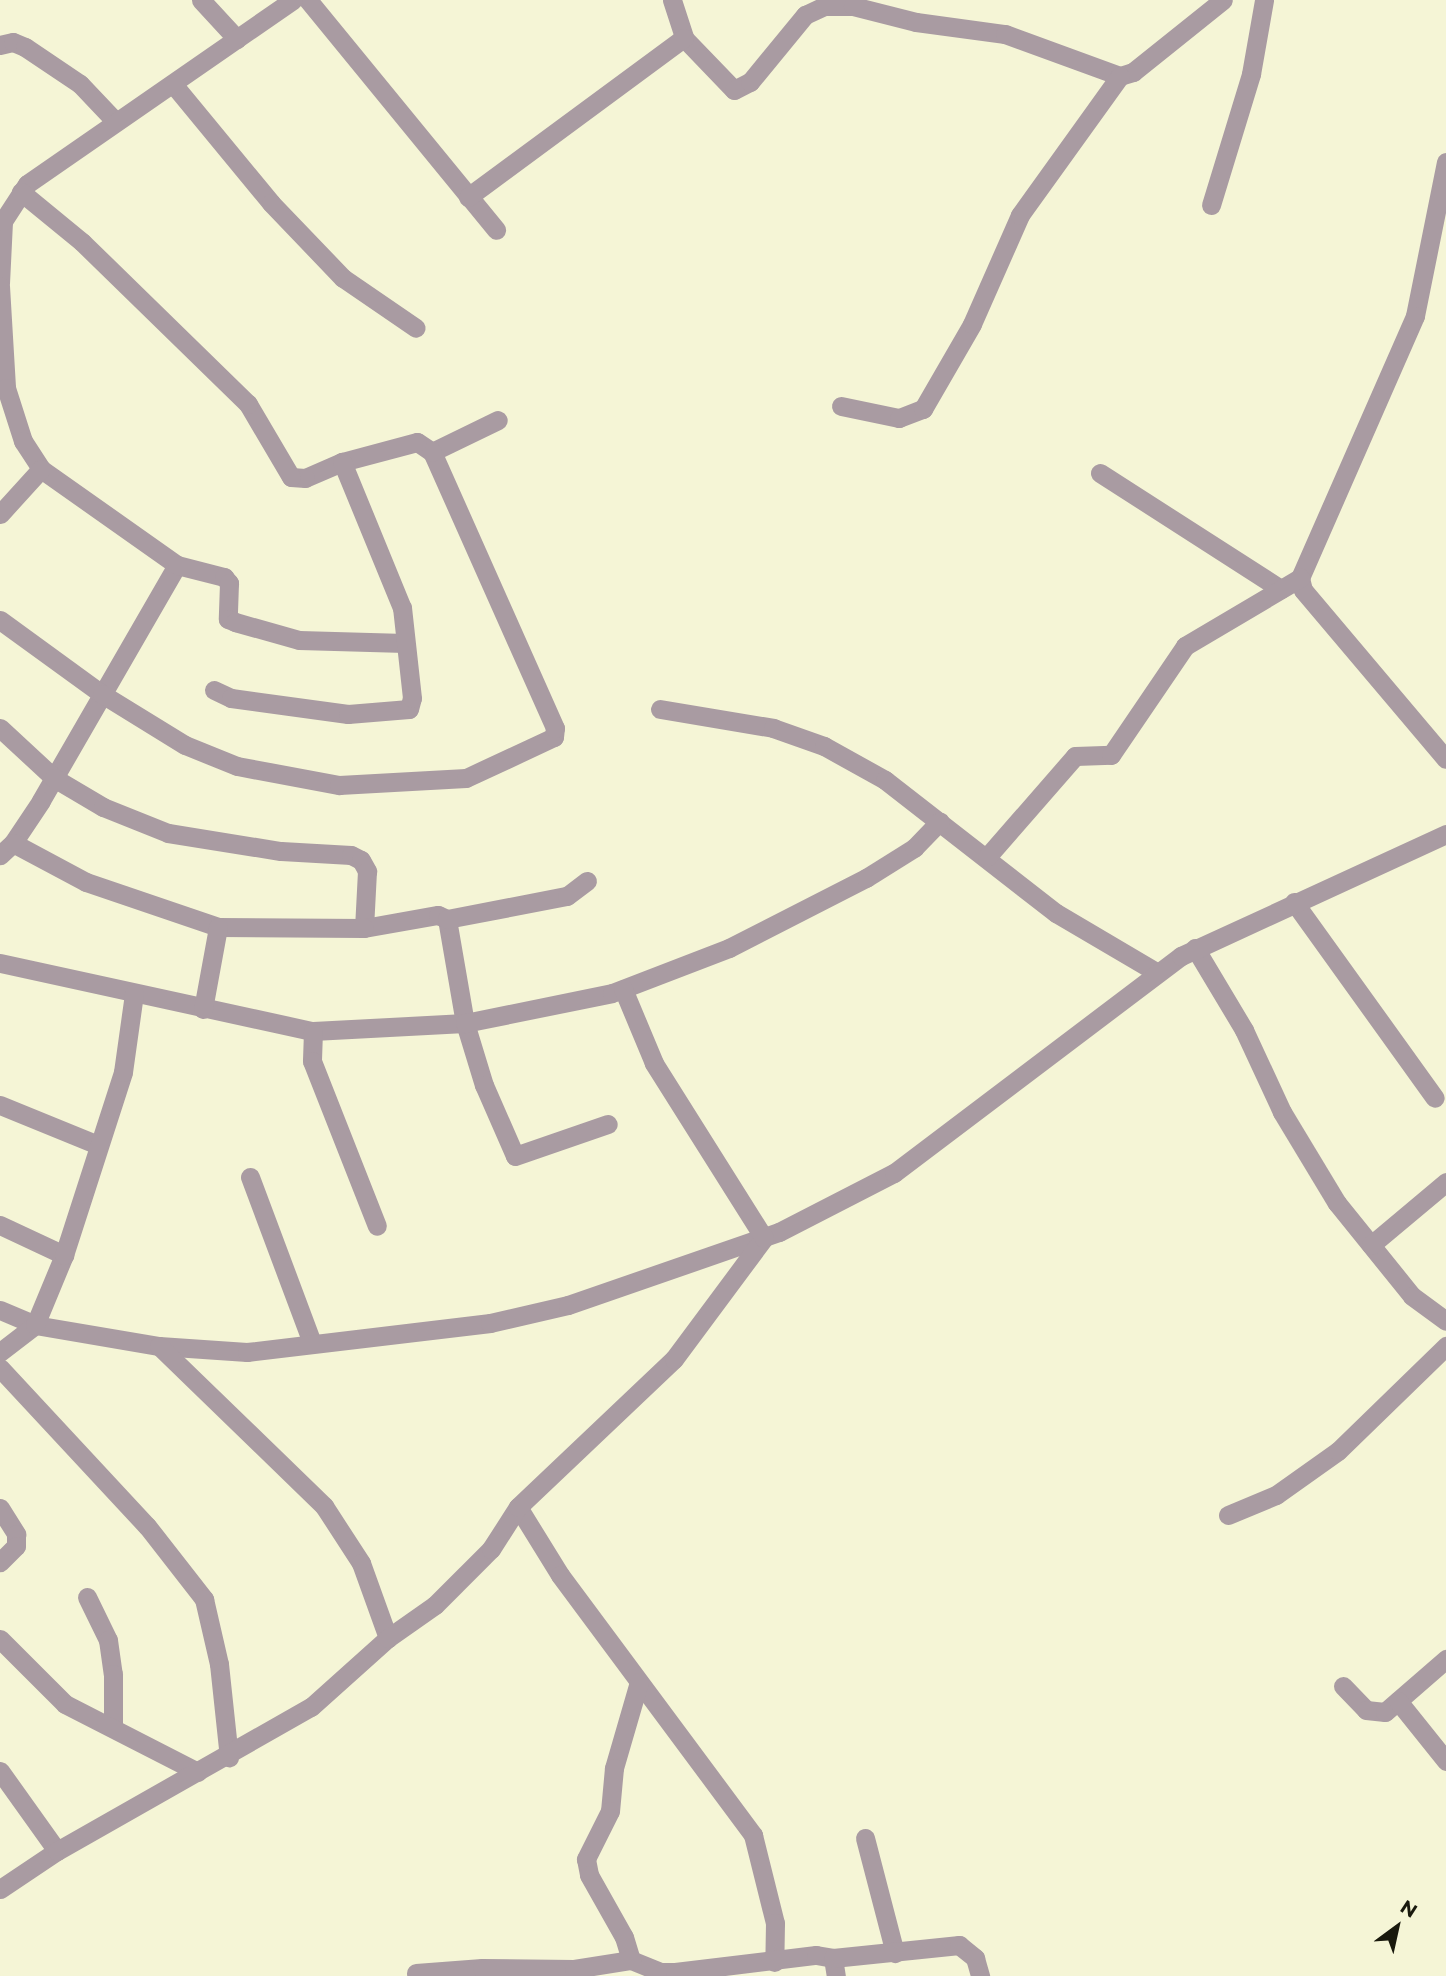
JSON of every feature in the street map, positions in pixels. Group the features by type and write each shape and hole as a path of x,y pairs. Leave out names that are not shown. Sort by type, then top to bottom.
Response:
{"street":[{"path":"201,0 237,39"},
{"path":"293,0 116,122 21,192 1,221 1,354 14,415 23,440 41,469 177,565 224,577 229,583 228,619 299,640 405,643"},
{"path":"308,0 496,230"},
{"path":"672,0 684,38 726,85 743,89 805,15 832,2 916,22 1005,34 1120,76"},
{"path":"841,406 898,418 923,409 972,324 1020,215 1120,76 1133,72 1223,0"},
{"path":"1211,205 1251,74 1264,0"},
{"path":"468,197 684,38"},
{"path":"0,46 13,42 25,47 80,84 116,122"},
{"path":"173,84 271,203 344,278 416,328"},
{"path":"987,857 1074,756 1111,755 1172,660 1185,646 1300,578 1415,316 1446,162"},
{"path":"0,620 102,694 185,745 236,766 339,785 466,778 555,737 555,728 432,452 417,442 342,463 305,478 287,473 248,404 82,242 21,192"},
{"path":"432,452 498,420"},
{"path":"214,690 231,698 348,714 403,713 412,698 402,608 342,463"},
{"path":"0,514 41,469"},
{"path":"1100,473 1281,589"},
{"path":"177,565 54,778 7,849 86,882 218,927 363,928 438,915 447,919 568,896 587,881"},
{"path":"1300,578 1303,590 1446,759"},
{"path":"660,709 804,737 885,780 1056,913 1158,974"},
{"path":"0,728 54,778 103,807 168,833 281,851 351,855 367,871 363,928"},
{"path":"0,963 313,1031 465,1023 623,989 729,948 866,878 914,848 940,821"},
{"path":"0,1310 35,1325 159,1346 247,1352 489,1323 568,1305 764,1238 921,1156 1195,948 1446,834"},
{"path":"1294,902 1435,1098"},
{"path":"447,919 465,1023 484,1085 515,1156 608,1124"},
{"path":"204,1009 218,927"},
{"path":"1195,948 1244,1030 1282,1112 1337,1203 1412,1296 1446,1321"},
{"path":"623,989 654,1063 764,1238"},
{"path":"0,1352 35,1325 64,1255 123,1072 134,994"},
{"path":"313,1031 312,1061 377,1226"},
{"path":"0,1105 98,1145"},
{"path":"250,1177 312,1343"},
{"path":"1371,1245 1446,1182"},
{"path":"0,1225 64,1255"},
{"path":"0,1889 57,1851 229,1757 311,1707 388,1638 435,1605 481,1558 518,1507 674,1359 764,1238"},
{"path":"159,1346 324,1506 362,1563 388,1638"},
{"path":"1228,1515 1276,1495 1338,1451 1446,1346"},
{"path":"0,1368 148,1526 204,1599 219,1664 229,1757"},
{"path":"518,1507 560,1575 753,1835 775,1923 774,1962"},
{"path":"0,1508 16,1534 16,1546 0,1562"},
{"path":"87,1597 108,1640 113,1674 113,1728"},
{"path":"0,1639 65,1704 198,1772"},
{"path":"1343,1686 1374,1714 1385,1712 1446,1659"},
{"path":"631,1960 589,1875 586,1859 610,1811 614,1768 639,1682"},
{"path":"1398,1701 1446,1762"},
{"path":"0,1771 57,1851"},
{"path":"865,1838 895,1953"},
{"path":"416,1973 545,1973 631,1960 661,1974 750,1971 774,1962 816,1955 835,1967 895,1953 959,1945 975,1958 980,1976"}]}
